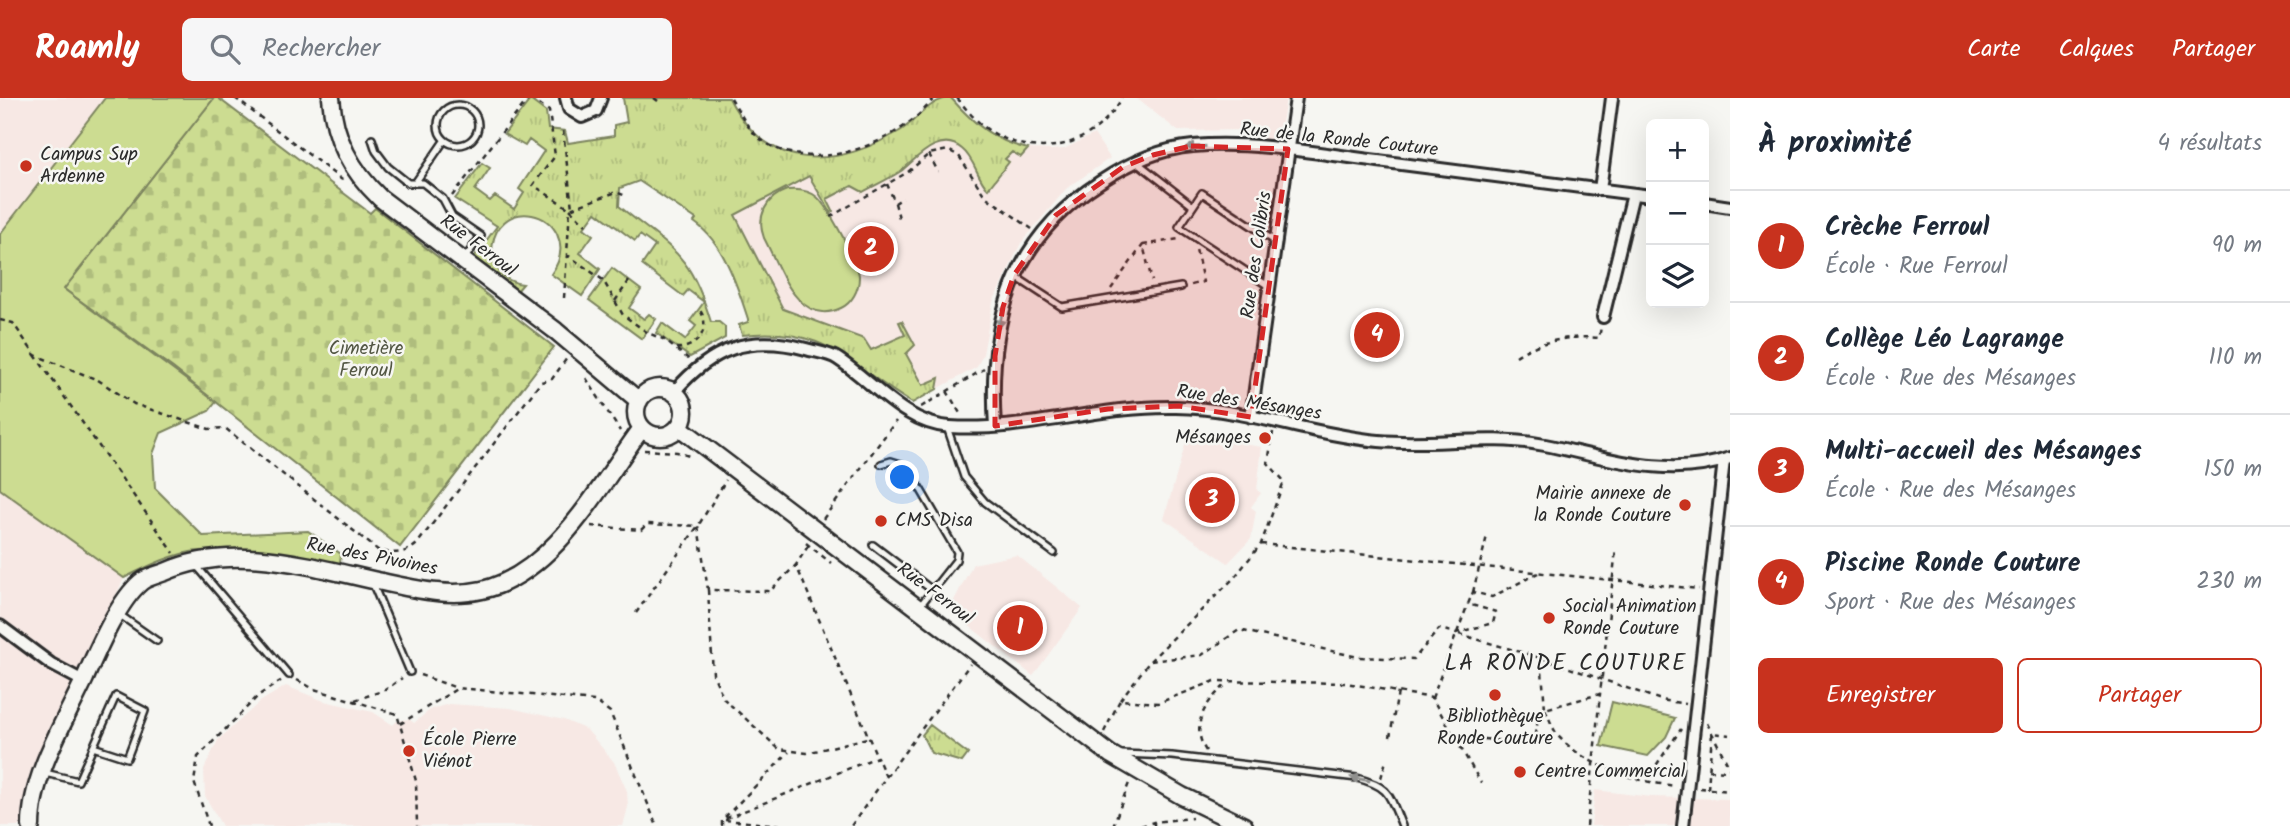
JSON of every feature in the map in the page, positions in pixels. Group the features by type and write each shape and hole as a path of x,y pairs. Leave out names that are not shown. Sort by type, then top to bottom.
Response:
{"street":[{"name":"Rue Ferroul","path":"331,98 332,117 343,150 356,173 380,198 556,331 639,401"},
{"path":"566,98 569,109 582,117 596,111 601,98"},
{"name":"Rue des Colibris","path":"1251,417 1296,98"},
{"path":"1600,190 1612,98"},
{"name":"Rue de la Ronde Couture","path":"995,426 995,356 1003,307 1014,275 1035,240 1056,215 1089,189 1136,162 1191,146 1288,149 1646,195"},
{"path":"1603,317 1633,194"},
{"path":"1709,204 1730,207"},
{"name":"Rue des Mésanges","path":"674,392 696,368 736,347 779,342 836,357 909,413 947,427 995,426 1108,409 1167,407 1251,417 1379,441 1496,438 1545,445 1626,465 1678,466 1727,459"},
{"path":"657,388 674,392 683,404 684,412 679,427 664,435 642,428 636,411 639,401 649,390 657,388"},
{"name":"Rue Ferroul","path":"679,427 729,474 809,533 919,607 1104,749 1244,826"},
{"name":"Rue des Pivoines","path":"31,826 31,812 42,772 83,681 118,613 141,582 187,563 216,556 289,562 435,593 482,590 520,576 548,552 642,428"},
{"path":"1683,826 1727,459"},
{"path":"0,626 51,664 83,681"}],"lane":[{"path":"460,105 472,110 478,123 470,142 457,146 444,141 437,123 443,111 460,105"},
{"path":"372,139 376,151 388,167 408,183 424,183 446,205 452,216 481,236 463,260"},
{"path":"415,183 444,141"},
{"path":"1136,162 1193,206"},
{"path":"1270,287 1179,227 1202,193 1276,243"},
{"path":"1014,275 1062,307 1181,287"},
{"path":"947,427 964,477 985,502 1054,553"},
{"path":"881,464 899,463 914,474 957,552 956,560 919,607"},
{"path":"873,545 932,590"},
{"path":"187,563 289,675"},
{"path":"370,579 410,672"},
{"path":"118,613 157,641"},
{"path":"42,772 78,781 93,747 116,696 145,711 127,758 93,747"},
{"path":"1104,749 1357,778 1379,784 1388,794 1402,826"}],"path":[{"path":"235,98 342,182 349,183 356,173"},
{"path":"446,205 530,98 549,111 555,156 533,185 571,209 586,225"},
{"path":"654,98 658,101 660,98"},
{"path":"731,98 758,137 791,153 819,155 849,151 880,139 902,128 934,98"},
{"path":"957,98 986,128 1006,140 1035,148 1055,147 1094,131 1110,119 1122,98"},
{"path":"563,131 571,209 564,298"},
{"path":"830,217 887,184 929,154 942,149 954,152 985,197 1031,229"},
{"path":"929,154 938,172"},
{"path":"887,184 899,218"},
{"path":"571,209 616,192 626,196"},
{"path":"895,203 904,198"},
{"path":"1102,300 1143,245 1193,237 1203,282 1181,287"},
{"path":"1143,245 1154,292"},
{"path":"566,254 603,280 623,315 648,333 663,338 696,368"},
{"path":"615,301 629,281"},
{"path":"676,348 688,347 700,337 705,321 699,309"},
{"path":"1516,356 1529,347 1560,340 1599,338 1603,317"},
{"path":"0,320 12,323 187,563"},
{"path":"35,355 98,380 134,404 209,429 225,428 379,551 392,554 407,551 417,544 541,382 552,379 569,356 575,361"},
{"path":"582,371 623,435 631,442 649,451 687,453 696,460"},
{"path":"928,403 979,371"},
{"path":"947,391 968,426"},
{"path":"708,590 770,592 796,565 808,546 809,533 888,430 909,413"},
{"path":"1104,749 1120,700 1150,661 1234,578 1261,544 1284,481 1268,463 1275,421"},
{"path":"716,474 729,474"},
{"path":"636,613 698,526 729,474"},
{"path":"576,517 589,526 641,530 647,524 698,526"},
{"path":"698,526 708,590 713,674 724,699 779,748 807,753 867,738"},
{"path":"808,546 809,533"},
{"path":"1432,698 1473,592 1487,536"},
{"path":"1261,544 1710,590"},
{"path":"808,546 839,569"},
{"path":"1587,826 1616,549"},
{"path":"796,565 867,738 886,777"},
{"path":"1473,592 1492,597 1538,573"},
{"path":"1456,633 1493,623 1496,612 1468,604"},
{"path":"1150,661 1202,655 1239,630 1358,657 1414,659 1439,629 1541,658 1661,700 1696,705 1730,770 1709,769"},
{"path":"851,826 979,653"},
{"path":"1541,658 1545,709 1558,737 1594,762 1628,776 1668,785"},
{"path":"958,659 968,667"},
{"path":"355,700 385,690 410,672 458,688 595,701 610,712 657,826"},
{"path":"209,826 194,782 198,757 259,695 289,675 314,689 397,714 416,781 417,826"},
{"path":"1120,700 1158,703 1215,681 1346,683 1432,698 1481,783"},
{"path":"1216,761 1204,748 1199,730 1202,713 1212,696 1230,681"},
{"path":"400,724 458,688"},
{"path":"1390,737 1398,692"},
{"path":"1454,736 1535,744 1538,717 1545,709 1600,694"},
{"path":"1628,776 1656,767 1683,726"},
{"path":"1712,733 1730,735"},
{"path":"1707,789 1712,733"},
{"path":"722,826 722,820 790,751"},
{"path":"722,820 877,757"},
{"path":"1379,784 1386,761"},
{"path":"1113,826 1127,786 1138,770"},
{"path":"1687,788 1730,790"},
{"path":"1141,826 1196,818"},
{"path":"722,820 792,826"}],"highlighted area":[{"path":"1191,146 1288,149 1251,417 1179,406 1108,409 995,426 995,356 1003,307 1014,275 1056,215 1123,167 1153,155"}],"shaded area":[{"name":"Campus Sup Ardenne","path":"0,98 105,98 0,234"},
{"path":"667,98 729,98 754,135 778,152 799,157 836,155 874,143 898,132 941,98 951,98 974,124 999,140 1028,149 1050,150 1064,149 1094,134 1110,158 1066,189 1021,243 993,302 983,354 977,367 912,403 837,350 801,335 758,333 664,108"},
{"path":"1136,98 1286,98 1280,135 1262,140 1263,133 1243,130 1178,131"},
{"path":"1190,427 1224,441 1262,447 1257,490 1261,493 1251,507 1256,511 1251,539 1228,563 1164,519"},
{"path":"0,489 124,578 50,736 20,826 0,826"},
{"path":"1017,555 1082,608 1033,676 949,610 973,564"},
{"name":"École Pierre Viénot","path":"286,686 324,701 373,712 393,725 397,721 409,719 414,723 431,709 449,704 510,708 564,720 587,730 614,762 627,791 628,807 623,826 222,826 205,796 204,769 218,740 261,701"},
{"path":"1595,790 1651,797 1730,799 1730,826 1591,826"}],"green space":[{"path":"105,98 214,98 64,289 216,402 209,411 161,433 153,454 155,488 203,536 308,531 341,554 340,563 252,552 200,551 171,557 124,578 0,489 0,234"},
{"name":"Cimetière Ferroul","path":"214,98 218,98 370,213 375,208 554,347 400,547 173,368 64,289"},
{"path":"623,98 729,98 744,122 762,139 782,151 803,157 826,157 849,153 873,144 905,128 936,102 951,98 994,136 1028,149 1021,157 1012,152 1005,159 1009,162 988,189 966,153 954,144 945,143 929,148 901,171 863,192 852,186 827,199 833,211 831,213 809,176 735,215 783,309 864,339 871,350 905,335 899,322 902,321 915,345 906,354 923,385 939,378 937,389 912,403 852,362 816,342 771,333 742,335 739,325 748,322 748,319 728,266 714,241 694,222 696,219 639,181 620,188 619,206 677,254 695,280 703,298 711,322 719,322 725,327 725,338 690,357 656,333 662,323 685,340 696,326 690,321 704,302 688,290 683,296 642,265 655,246 640,235 635,241 596,212 584,228 593,235 580,253 600,269 582,296 551,274 560,255 559,240 550,224 536,216 516,215 505,222 497,232 493,245 493,258 498,270 508,279 523,284 517,291 474,257 497,226 455,199 482,163 490,168 475,190 490,201 495,196 514,209 524,193 519,189 544,151 529,140 525,146 504,134 530,100 546,112 548,129 565,131 568,143 614,136 614,125 627,122"},
{"path":"787,190 803,190 817,197 849,248 858,270 859,282 852,299 841,308 826,312 813,310 802,302 784,278 764,238 762,215 773,198"},
{"path":"612,268 641,290 629,308 644,319 649,314 656,319 642,339 589,300"},
{"path":"1612,702 1675,718 1666,737 1648,756 1601,746"},
{"path":"930,725 968,754 962,762 931,753 922,735"}],"place":[{"name":"Campus Sup Ardenne","path":"26,166"},
{"name":"Collège Léo Lagrange","path":"871,249"},
{"name":"Piscine Ronde Couture","path":"1377,335"},
{"name":"Mésanges","path":"1265,438"},
{"name":"Multi-accueil des Mésanges","path":"1212,500"},
{"name":"Mairie annexe de la Ronde Couture","path":"1685,505"},
{"name":"CMS Disa","path":"881,521"},
{"name":"Social Animation Ronde Couture","path":"1549,618"},
{"name":"Crèche Ferroul","path":"1020,628"},
{"name":"Bibliothèque Ronde Couture","path":"1495,695"},
{"name":"École Pierre Viénot","path":"409,751"},
{"name":"Centre Commercial","path":"1520,772"}],"district":[{"name":"LA RONDE COUTURE","path":"1566,664"}]}
